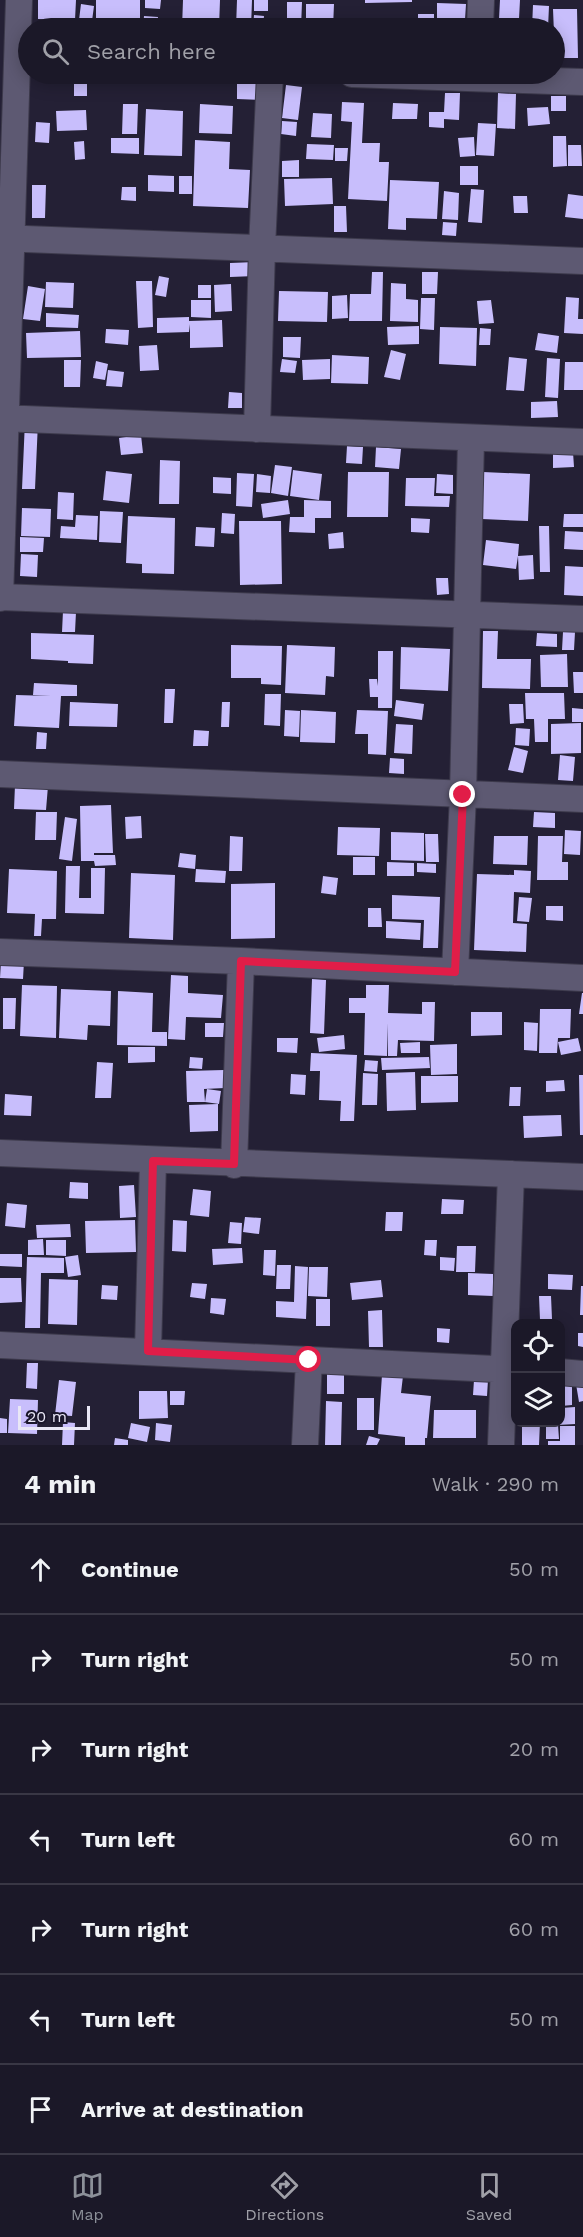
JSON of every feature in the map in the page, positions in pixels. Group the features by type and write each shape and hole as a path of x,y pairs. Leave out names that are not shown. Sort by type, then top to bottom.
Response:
{"street":[{"path":"19,0 6,238 0,598 583,618"},
{"path":"480,18 481,0"},
{"path":"565,81 583,82"},
{"path":"257,429 270,84"},
{"path":"6,238 583,261"},
{"path":"3,418 583,442"},
{"path":"455,972 463,795 471,439"},
{"path":"0,774 583,799"},
{"path":"0,952 583,978"},
{"path":"234,1164 241,961"},
{"path":"0,1154 583,1177"},
{"path":"148,1351 153,1161"},
{"path":"501,1445 509,1370 511,1174"},
{"path":"0,1345 509,1370"},
{"path":"305,1445 309,1360"},
{"path":"565,1372 583,1374"}],"building":[{"path":"38,0 76,0 75,18 38,18"},
{"path":"96,0 140,0 140,18 96,18"},
{"path":"145,0 161,0 160,9 145,8"},
{"path":"183,0 220,0 219,18 182,18"},
{"path":"237,0 252,0 251,18 236,18"},
{"path":"254,0 268,0 268,11 254,11"},
{"path":"365,0 412,0 412,2 365,3"},
{"path":"500,0 520,0 519,18 499,18"},
{"path":"287,2 302,2 301,18 287,18"},
{"path":"437,3 466,4 465,18 437,18"},
{"path":"81,4 94,6 92,18 79,18"},
{"path":"306,4 334,4 333,18 306,18"},
{"path":"533,5 549,6 548,18 532,18"},
{"path":"553,9 577,9 578,58 565,58 565,18 553,18"},
{"path":"418,14 434,14 434,18 418,18"},
{"path":"254,15 264,16 264,18 254,18"},
{"path":"74,84 87,84 87,96 74,96"},
{"path":"237,84 260,84 259,100 237,99"},
{"path":"286,85 302,87 298,120 282,118"},
{"path":"445,93 460,93 459,120 444,119 444,128 429,127 429,112 444,112"},
{"path":"498,93 516,94 515,129 497,128"},
{"path":"551,96 566,96 566,111 551,111"},
{"path":"342,102 364,103 362,143 380,143 379,162 389,162 387,201 348,199 352,122 341,121"},
{"path":"393,103 418,104 417,119 392,119"},
{"path":"123,104 138,104 137,134 122,134"},
{"path":"200,104 233,106 232,134 199,133"},
{"path":"548,107 550,124 528,126 527,108"},
{"path":"146,109 183,111 182,156 144,155"},
{"path":"86,110 87,130 57,131 56,111"},
{"path":"313,113 332,114 331,138 311,137"},
{"path":"282,121 297,122 296,136 281,134"},
{"path":"36,122 50,123 49,143 35,142"},
{"path":"478,123 496,124 494,156 476,155"},
{"path":"553,136 566,136 567,166 553,167"},
{"path":"474,137 475,156 460,157 458,138"},
{"path":"111,138 139,138 139,154 111,153"},
{"path":"195,140 230,142 229,169 250,170 248,208 193,206"},
{"path":"84,141 85,159 75,160 74,142"},
{"path":"307,144 334,145 333,160 306,159"},
{"path":"568,145 581,145 582,166 568,166"},
{"path":"335,148 348,148 347,161 335,161"},
{"path":"299,160 299,177 282,177 282,161"},
{"path":"460,166 478,166 478,185 460,185"},
{"path":"148,175 174,176 174,192 148,191"},
{"path":"179,176 192,176 192,194 179,194"},
{"path":"332,178 333,204 285,206 284,179"},
{"path":"390,180 439,182 437,219 406,218 406,230 388,229"},
{"path":"32,185 46,185 45,218 32,218"},
{"path":"122,187 136,187 136,201 121,200"},
{"path":"471,189 484,190 482,223 468,222"},
{"path":"444,191 459,193 458,220 442,219"},
{"path":"568,194 583,196 583,219 565,217"},
{"path":"513,196 527,196 528,213 514,213"},
{"path":"334,206 346,206 347,232 334,232"},
{"path":"443,222 457,223 456,236 442,235"},
{"path":"255,262 255,276 230,277 230,263"},
{"path":"372,272 383,272 382,321 349,321 350,294 371,294"},
{"path":"422,272 438,272 437,294 422,294"},
{"path":"159,276 169,278 166,297 155,295"},
{"path":"136,281 152,281 153,327 138,328"},
{"path":"46,282 74,283 73,308 45,307"},
{"path":"391,283 406,284 406,299 418,300 418,322 390,321"},
{"path":"231,284 232,311 215,312 214,285"},
{"path":"198,285 211,285 211,298 198,298"},
{"path":"28,286 45,289 40,321 23,319"},
{"path":"279,291 328,292 327,322 278,321"},
{"path":"347,295 348,318 332,319 332,296"},
{"path":"566,297 579,298 578,319 583,319 583,334 564,333"},
{"path":"421,298 435,298 434,330 420,329"},
{"path":"191,300 211,300 211,318 191,317"},
{"path":"491,300 494,323 479,324 477,301"},
{"path":"46,313 79,315 78,328 46,327"},
{"path":"189,317 189,321 222,320 223,347 190,348 190,324 189,332 157,333 157,318"},
{"path":"419,326 419,344 388,345 387,327"},
{"path":"440,327 477,328 476,366 439,364"},
{"path":"480,328 491,329 490,345 479,345"},
{"path":"106,329 129,330 128,345 105,343"},
{"path":"80,331 81,357 27,358 26,333"},
{"path":"538,333 559,336 557,353 535,350"},
{"path":"283,337 301,337 300,358 283,357"},
{"path":"157,345 159,370 140,371 139,346"},
{"path":"391,350 406,354 400,380 384,377"},
{"path":"332,355 369,357 368,384 331,383"},
{"path":"509,357 527,359 524,391 506,390"},
{"path":"547,358 560,359 558,398 545,397"},
{"path":"282,359 297,361 295,373 280,372"},
{"path":"330,359 330,379 303,380 302,360"},
{"path":"64,360 81,360 80,387 64,387"},
{"path":"96,361 108,364 105,380 93,378"},
{"path":"565,362 583,362 583,390 564,390"},
{"path":"108,370 124,372 122,387 106,386"},
{"path":"229,392 242,393 242,408 228,408"},
{"path":"557,401 558,417 531,418 531,402"},
{"path":"25,421 38,422 35,489 22,489"},
{"path":"141,435 143,453 121,455 119,438"},
{"path":"347,446 363,447 362,464 346,463"},
{"path":"376,447 401,449 399,469 375,467"},
{"path":"573,452 574,467 553,468 553,453"},
{"path":"160,460 180,461 179,504 159,504"},
{"path":"275,465 292,467 288,496 271,493"},
{"path":"293,470 322,474 319,500 290,496"},
{"path":"106,471 132,474 129,503 103,500"},
{"path":"348,472 389,472 388,517 347,517"},
{"path":"483,472 530,474 528,521 482,519"},
{"path":"237,473 254,474 252,507 236,506"},
{"path":"257,474 271,476 270,493 256,492"},
{"path":"437,474 453,475 453,494 436,493"},
{"path":"213,477 231,478 231,494 213,493"},
{"path":"406,478 435,478 434,496 450,496 449,507 405,506"},
{"path":"58,492 74,493 73,520 57,519"},
{"path":"288,500 290,514 263,518 261,504"},
{"path":"304,500 331,501 331,518 315,518 315,533 289,532 290,517 304,517"},
{"path":"22,508 51,509 50,537 21,536"},
{"path":"100,511 123,512 121,543 99,542"},
{"path":"222,513 235,514 234,534 221,533"},
{"path":"564,514 583,514 583,527 563,527"},
{"path":"76,515 98,516 97,540 60,538 61,526 75,527"},
{"path":"128,516 175,518 174,574 142,573 142,564 126,563"},
{"path":"411,518 430,519 429,533 411,532"},
{"path":"239,521 281,521 282,584 240,585"},
{"path":"539,526 549,526 550,572 540,572"},
{"path":"196,527 215,528 214,547 195,546"},
{"path":"565,531 583,532 583,550 564,549"},
{"path":"343,532 344,548 329,549 328,534"},
{"path":"20,537 44,538 43,552 20,552"},
{"path":"486,540 519,544 516,569 483,565"},
{"path":"21,554 38,555 37,577 20,576"},
{"path":"533,555 534,579 519,580 518,556"},
{"path":"565,566 583,567 583,596 564,595"},
{"path":"436,578 448,578 449,594 437,595"},
{"path":"63,611 76,612 75,632 62,632"},
{"path":"483,631 498,631 497,659 531,659 530,689 482,688"},
{"path":"563,632 575,632 574,650 562,650"},
{"path":"31,633 94,635 93,664 31,659"},
{"path":"537,633 557,634 557,647 536,646"},
{"path":"231,645 282,646 281,685 261,684 261,678 231,678"},
{"path":"287,645 335,647 334,677 326,676 325,695 285,693"},
{"path":"401,647 450,649 448,691 400,689"},
{"path":"378,651 393,651 392,708 378,708 378,697 370,697 369,679 377,679 378,686"},
{"path":"567,654 568,687 541,687 540,655"},
{"path":"573,672 583,672 583,693 574,693"},
{"path":"34,683 77,685 77,696 61,696 59,728 14,726 16,695 51,696 33,695"},
{"path":"165,689 175,689 173,723 164,723"},
{"path":"525,693 564,693 565,719 548,719 548,742 535,742 534,719 526,719"},
{"path":"265,694 281,694 280,726 264,725"},
{"path":"396,700 424,704 422,720 394,716"},
{"path":"70,702 118,704 117,727 69,726"},
{"path":"222,702 230,702 229,727 221,727"},
{"path":"509,704 523,704 524,723 510,724"},
{"path":"572,708 583,709 583,722 572,722"},
{"path":"285,710 300,711 299,737 284,736"},
{"path":"301,710 336,712 335,743 300,742"},
{"path":"357,710 388,711 386,755 368,754 368,734 355,734"},
{"path":"581,723 581,753 551,754 551,724"},
{"path":"396,724 413,725 412,754 394,753"},
{"path":"516,728 530,729 529,746 515,745"},
{"path":"194,730 209,731 208,746 193,746"},
{"path":"37,732 47,733 46,749 36,749"},
{"path":"514,747 528,751 523,773 508,770"},
{"path":"560,755 575,757 573,781 558,780"},
{"path":"390,758 404,759 404,774 389,773"},
{"path":"15,785 48,786 46,810 14,809"},
{"path":"111,805 113,853 94,853 94,855 115,855 116,865 95,866 94,861 81,861 80,806"},
{"path":"36,812 57,812 56,840 35,840"},
{"path":"534,812 555,813 555,828 533,827"},
{"path":"141,816 142,838 126,839 125,817"},
{"path":"65,817 77,819 72,861 59,859"},
{"path":"338,827 380,828 379,856 337,855"},
{"path":"565,830 581,831 580,855 564,854"},
{"path":"391,832 424,833 424,861 391,860"},
{"path":"425,834 438,834 439,862 426,862"},
{"path":"230,836 243,837 242,871 229,871"},
{"path":"494,836 528,836 527,865 493,864"},
{"path":"538,836 563,836 562,862 568,862 568,880 537,880"},
{"path":"180,853 196,855 195,869 178,867"},
{"path":"353,857 375,857 375,875 353,875"},
{"path":"387,862 414,863 414,876 387,876"},
{"path":"417,863 436,864 436,873 417,872"},
{"path":"66,866 80,866 79,898 91,898 91,868 105,868 104,914 65,913"},
{"path":"9,869 57,871 56,919 42,919 41,936 34,936 35,914 7,913"},
{"path":"196,869 226,871 225,883 195,882"},
{"path":"514,870 531,871 530,893 514,892 513,923 527,924 526,952 474,950 477,874 514,875"},
{"path":"131,873 175,875 173,940 129,938"},
{"path":"323,876 338,878 336,895 321,893"},
{"path":"275,883 275,938 231,939 231,884"},
{"path":"392,895 440,897 438,948 423,948 424,920 392,919"},
{"path":"519,897 532,898 529,922 517,921"},
{"path":"546,906 563,906 563,921 546,920"},
{"path":"368,908 381,908 382,927 368,927"},
{"path":"386,921 421,923 420,940 386,938"},
{"path":"1,961 24,961 23,979 0,978"},
{"path":"171,975 188,976 188,993 223,995 221,1018 186,1017 185,1040 168,1039"},
{"path":"312,979 326,980 324,1034 310,1033"},
{"path":"22,985 57,986 56,1038 20,1036"},
{"path":"366,985 389,985 388,1013 422,1014 422,1002 435,1002 434,1041 398,1040 397,1056 388,1056 388,1023 387,1056 364,1055 365,1013 349,1013 349,998 366,998"},
{"path":"61,989 111,991 110,1026 88,1025 87,1040 59,1038"},
{"path":"118,991 153,993 152,1032 167,1032 167,1046 117,1045"},
{"path":"582,993 583,1014 579,1014"},
{"path":"3,998 16,998 15,1029 3,1029"},
{"path":"540,1009 571,1009 570,1038 558,1038 557,1053 539,1053"},
{"path":"471,1012 502,1012 502,1035 471,1036"},
{"path":"524,1022 538,1023 537,1051 524,1050"},
{"path":"205,1023 224,1023 223,1037 205,1037"},
{"path":"344,1035 345,1049 319,1052 317,1038"},
{"path":"277,1038 298,1038 297,1053 277,1052"},
{"path":"578,1038 581,1051 561,1055 558,1042"},
{"path":"420,1042 420,1053 401,1053 400,1043"},
{"path":"457,1044 457,1074 431,1075 430,1045"},
{"path":"128,1047 155,1047 155,1062 128,1063"},
{"path":"311,1053 357,1055 354,1121 340,1121 341,1101 319,1100 320,1071 310,1071"},
{"path":"190,1057 203,1058 202,1069 189,1068"},
{"path":"429,1057 430,1068 382,1070 381,1058"},
{"path":"365,1060 378,1061 377,1072 364,1071"},
{"path":"97,1062 113,1063 111,1098 95,1098"},
{"path":"224,1070 225,1088 204,1089 205,1102 187,1102 186,1071"},
{"path":"415,1072 416,1110 387,1111 386,1073"},
{"path":"363,1073 378,1074 377,1105 362,1105"},
{"path":"291,1074 306,1075 305,1095 290,1094"},
{"path":"579,1075 583,1075 583,1135 580,1135"},
{"path":"421,1076 458,1076 458,1102 421,1103"},
{"path":"564,1080 565,1091 546,1092 546,1081"},
{"path":"510,1087 521,1087 520,1106 509,1106"},
{"path":"207,1089 221,1091 219,1104 205,1102"},
{"path":"5,1094 32,1096 31,1116 4,1115"},
{"path":"218,1104 218,1131 190,1132 189,1105"},
{"path":"561,1115 562,1136 524,1138 523,1116"},
{"path":"70,1182 88,1183 88,1199 69,1198"},
{"path":"134,1185 136,1217 120,1218 119,1186"},
{"path":"193,1189 211,1191 209,1217 190,1215"},
{"path":"442,1199 464,1200 463,1214 441,1214"},
{"path":"7,1203 27,1205 25,1228 5,1226"},
{"path":"386,1212 403,1212 402,1231 385,1231"},
{"path":"245,1217 261,1218 259,1234 243,1232"},
{"path":"135,1220 136,1252 86,1253 85,1221"},
{"path":"173,1220 187,1221 186,1252 172,1251"},
{"path":"230,1222 242,1223 241,1244 228,1243"},
{"path":"70,1224 71,1237 37,1238 36,1225"},
{"path":"43,1239 44,1255 28,1255 28,1240"},
{"path":"46,1240 66,1240 66,1256 46,1255"},
{"path":"425,1240 437,1240 436,1256 424,1255"},
{"path":"457,1246 476,1246 475,1272 456,1272"},
{"path":"242,1248 243,1263 213,1265 212,1249"},
{"path":"264,1250 276,1250 275,1276 263,1275"},
{"path":"0,1254 22,1254 22,1267 0,1266"},
{"path":"78,1255 81,1275 68,1277 65,1257"},
{"path":"27,1257 64,1258 64,1273 41,1273 40,1328 25,1328"},
{"path":"440,1257 455,1258 454,1271 440,1270"},
{"path":"277,1265 291,1265 290,1289 276,1289"},
{"path":"295,1266 308,1267 306,1319 276,1317 276,1301 294,1302"},
{"path":"309,1267 328,1267 327,1297 308,1296"},
{"path":"468,1273 493,1274 493,1296 468,1295"},
{"path":"548,1274 573,1275 572,1290 548,1289"},
{"path":"0,1278 21,1278 22,1302 0,1303"},
{"path":"49,1279 78,1280 77,1325 48,1324"},
{"path":"381,1280 383,1297 352,1300 350,1283"},
{"path":"192,1283 207,1284 205,1299 190,1297"},
{"path":"102,1285 118,1286 117,1300 101,1299"},
{"path":"581,1286 583,1286 583,1315 580,1315"},
{"path":"539,1296 551,1296 552,1319 540,1319"},
{"path":"211,1298 226,1299 224,1315 210,1313"},
{"path":"316,1299 330,1299 330,1326 316,1326"},
{"path":"382,1310 383,1347 369,1347 368,1311"},
{"path":"437,1328 450,1329 449,1343 437,1342"},
{"path":"578,1333 583,1333 583,1347 578,1346"},
{"path":"27,1363 38,1363 37,1389 26,1388"},
{"path":"327,1372 344,1372 344,1394 327,1394"},
{"path":"382,1375 403,1376 401,1393 431,1396 425,1445 405,1445 405,1437 378,1434"},
{"path":"59,1380 76,1382 72,1416 55,1415"},
{"path":"474,1380 488,1380 487,1396 473,1395"},
{"path":"565,1384 572,1384 572,1405 565,1406"},
{"path":"576,1384 583,1384 583,1401 579,1402"},
{"path":"139,1391 167,1391 168,1418 139,1419"},
{"path":"170,1391 185,1391 184,1405 170,1405"},
{"path":"357,1398 374,1398 374,1430 357,1430"},
{"path":"10,1399 38,1400 37,1434 8,1433"},
{"path":"326,1401 342,1402 341,1445 325,1445"},
{"path":"575,1407 575,1424 565,1425 565,1408"},
{"path":"434,1410 476,1410 476,1438 433,1438"},
{"path":"0,1418 7,1419 7,1433 0,1433"},
{"path":"63,1422 75,1423 74,1445 62,1445"},
{"path":"131,1423 150,1427 147,1442 128,1438"},
{"path":"156,1423 172,1425 170,1442 155,1440"},
{"path":"575,1426 575,1445 548,1445 548,1441 560,1441 560,1427"},
{"path":"522,1427 540,1427 539,1445 522,1445"},
{"path":"546,1427 558,1427 559,1439 546,1439"},
{"path":"369,1436 380,1439 377,1445 366,1445"},
{"path":"115,1438 128,1440 128,1445 114,1445"}],"route":[{"path":"309,1360 148,1351 153,1161 234,1164 241,961 455,972 463,795"}]}
